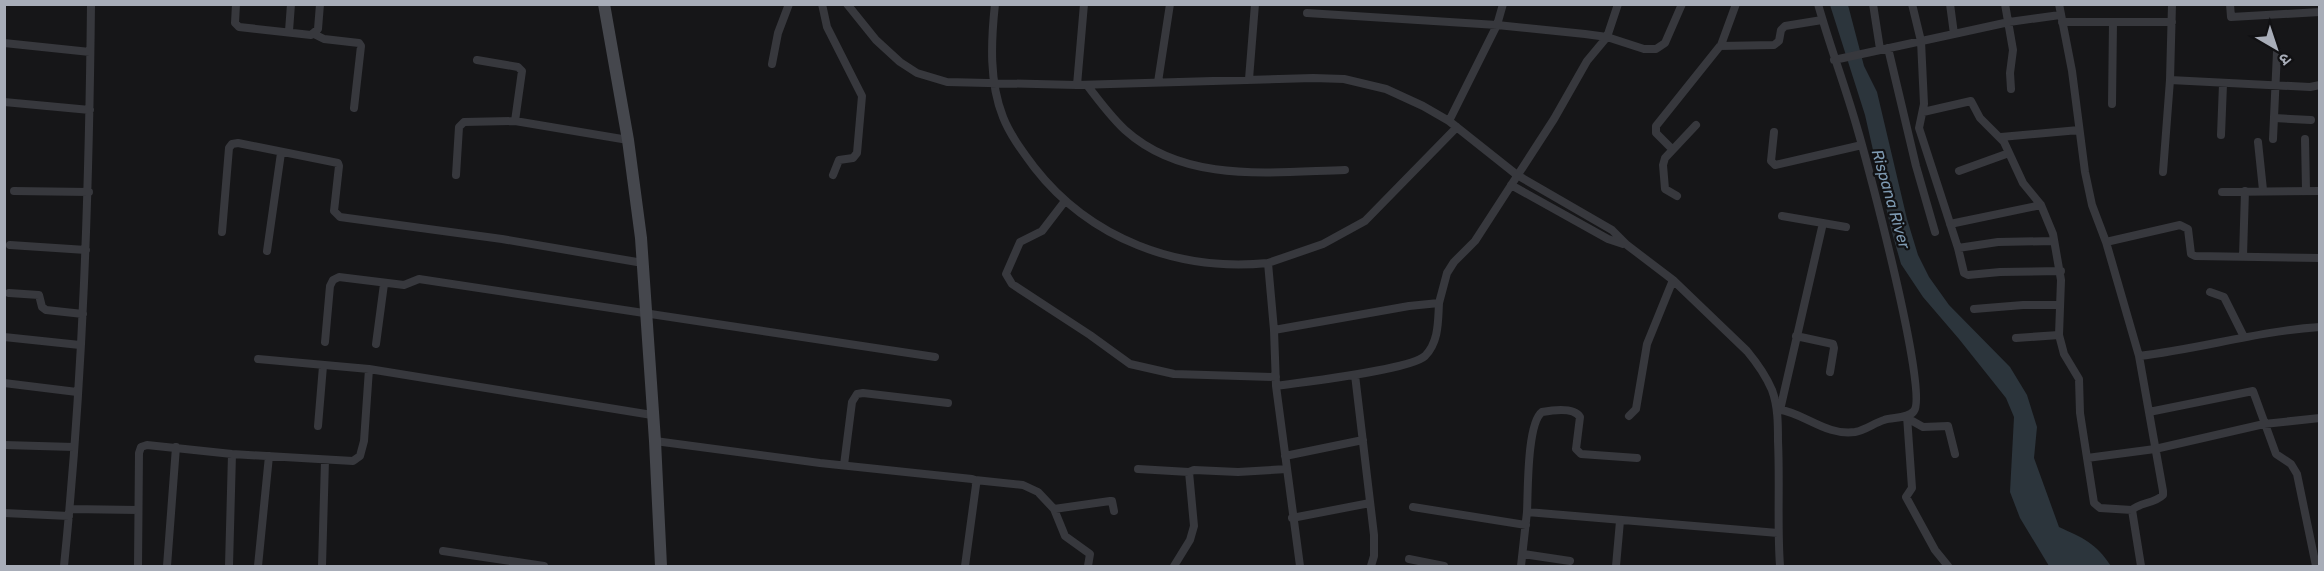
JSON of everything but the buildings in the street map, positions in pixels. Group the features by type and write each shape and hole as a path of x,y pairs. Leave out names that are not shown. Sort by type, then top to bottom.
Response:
{"main road":[{"path":"604,4 628,140 643,263 661,567"}],"street":[{"path":"64,567 70,512 89,192 91,4"},
{"path":"236,4 235,23 239,27 314,34 320,38 359,44 361,46 354,108"},
{"path":"289,31 291,4"},
{"path":"314,34 318,29 320,4"},
{"path":"772,64 778,33 789,4"},
{"path":"822,4 827,27 862,96 857,153 853,158 839,160 833,175"},
{"path":"847,4 887,51 917,73 947,82 1087,85 1313,78 1344,80 1399,94 1449,121 1517,175 1612,230 1627,245 1673,280 1758,364 1773,391 1779,410"},
{"path":"995,4 991,48 1002,115 1036,169 1077,212 1111,234 1140,248 1173,257 1249,265 1268,263 1323,244 1365,222 1457,127"},
{"path":"1077,85 1084,4"},
{"path":"1158,82 1170,4"},
{"path":"1249,79 1255,4"},
{"path":"1449,121 1497,24 1503,4"},
{"path":"1065,201 1042,231 1024,239 1019,244 1006,274 1012,284 1130,364 1174,374 1276,381 1355,375 1419,360 1432,347 1437,334 1439,303 1444,279 1450,268 1475,241 1554,119 1587,61 1607,37 1618,4"},
{"path":"1307,13 1497,24 1607,37 1644,49 1656,49 1662,47 1668,39 1682,4"},
{"path":"1672,149 1656,133 1656,126 1721,45 1736,4"},
{"path":"1779,410 1792,412 1824,429 1848,432 1862,430 1883,420 1907,417 1914,411 1917,401 1914,366 1886,235 1838,59 1818,4"},
{"path":"1873,4 1935,232"},
{"path":"1912,4 1921,41 1923,112 1919,123 1921,136 1964,273 1967,275 2061,271"},
{"path":"1950,4 1954,34"},
{"path":"2005,4 2013,56 2010,73 2011,89"},
{"path":"1923,112 1969,100 1983,122 2001,137 2023,183 2041,205 2054,241 2061,271 2059,335 2064,354 2079,379 2080,413 2095,505 2100,508 2132,510 2163,495 2139,356 2089,190 2072,72 2059,4"},
{"path":"2163,172 2170,80 2172,4"},
{"path":"2230,4 2231,17 2319,12"},
{"path":"1838,59 2009,22 2061,18 2113,22 2172,22"},
{"path":"1721,45 1774,45 1779,41 1781,30 1785,26 1822,20"},
{"path":"2112,104 2113,22"},
{"path":"4,43 90,52"},
{"path":"2273,139 2277,52"},
{"path":"477,60 520,68 523,76 515,121"},
{"path":"2170,80 2275,86 2319,85"},
{"path":"2221,135 2223,84"},
{"path":"1087,85 1110,115 1127,132 1170,158 1190,166 1207,170 1255,172 1345,170"},
{"path":"4,102 90,110"},
{"path":"2274,118 2311,120"},
{"path":"456,176 461,123 515,121 628,140"},
{"path":"1677,196 1664,187 1663,165 1672,149 1696,125"},
{"path":"2001,137 2079,130"},
{"path":"1774,132 1771,161 1775,165 1862,145"},
{"path":"2305,139 2307,190"},
{"path":"2258,142 2263,190"},
{"path":"222,232 230,146 247,144 281,153 338,163 334,212 340,217 502,239 643,263"},
{"path":"267,251 281,153"},
{"path":"1959,171 2009,153"},
{"path":"1511,185 1608,239 1627,245"},
{"path":"14,191 89,192"},
{"path":"2242,256 2245,191"},
{"path":"2222,192 2319,191"},
{"path":"1950,224 2041,205"},
{"path":"1782,216 1846,227"},
{"path":"1780,567 1779,410 1823,223"},
{"path":"2106,242 2180,225 2187,227 2192,255 2319,258"},
{"path":"1958,248 1998,242 2054,241"},
{"path":"10,245 86,250"},
{"path":"1268,263 1276,381 1300,567"},
{"path":"325,342 330,286 333,280 339,277 407,285 423,280 935,357"},
{"path":"1629,416 1636,409 1647,344 1673,280"},
{"path":"375,344 384,284"},
{"path":"2210,292 2224,297 2244,337"},
{"path":"9,293 39,295 42,307 46,310 83,315"},
{"path":"1274,330 1409,306 1439,303"},
{"path":"1974,309 2023,304 2060,305"},
{"path":"2139,356 2196,348 2244,337 2319,327"},
{"path":"2016,338 2059,335"},
{"path":"1796,336 1833,344 1830,372"},
{"path":"4,338 80,345"},
{"path":"258,359 369,369 652,415"},
{"path":"318,426 323,366"},
{"path":"138,567 140,450 147,445 232,454 353,461 362,452 369,369"},
{"path":"1355,375 1370,503 1374,556 1371,567"},
{"path":"4,383 77,392"},
{"path":"2149,412 2251,391 2256,395 2276,454 2291,464 2297,474 2316,567"},
{"path":"844,465 852,402 857,394 948,404"},
{"path":"1521,567 1527,512 1529,455 1536,418 1542,412 1573,411 1578,413 1580,417 1576,449 1581,454 1636,458"},
{"path":"1907,417 1923,427 1948,426 1955,454"},
{"path":"1907,417 1912,488 1906,497 1935,550 1948,567"},
{"path":"2087,458 2155,449 2264,424 2319,418"},
{"path":"1285,456 1364,440"},
{"path":"655,441 1023,485 1038,492 1054,509 1065,536 1090,554 1088,567"},
{"path":"4,444 74,447"},
{"path":"167,567 176,447"},
{"path":"229,567 232,454"},
{"path":"258,567 269,456"},
{"path":"322,567 325,460"},
{"path":"1138,469 1238,472 1287,469"},
{"path":"1174,567 1190,540 1194,526 1189,472"},
{"path":"965,567 975,480"},
{"path":"1054,509 1111,501 1114,511"},
{"path":"1292,518 1370,503"},
{"path":"1413,507 1526,525"},
{"path":"4,513 138,510"},
{"path":"2132,510 2141,567"},
{"path":"1527,512 1778,533"},
{"path":"1616,567 1620,521"},
{"path":"443,551 544,567"},
{"path":"1523,554 1570,561"},
{"path":"1409,558 1444,567"}],"water":[{"name":"Rispana River","path":"1830,5 1848,5 1864,66 1877,92 1907,219 1918,255 1929,277 1949,305 2010,367 2027,395 2037,427 2034,458 2059,527 2088,542 2111,566 2049,566 2020,518 2010,492 2014,417 2006,398 1923,297 1901,264 1865,115"}]}
